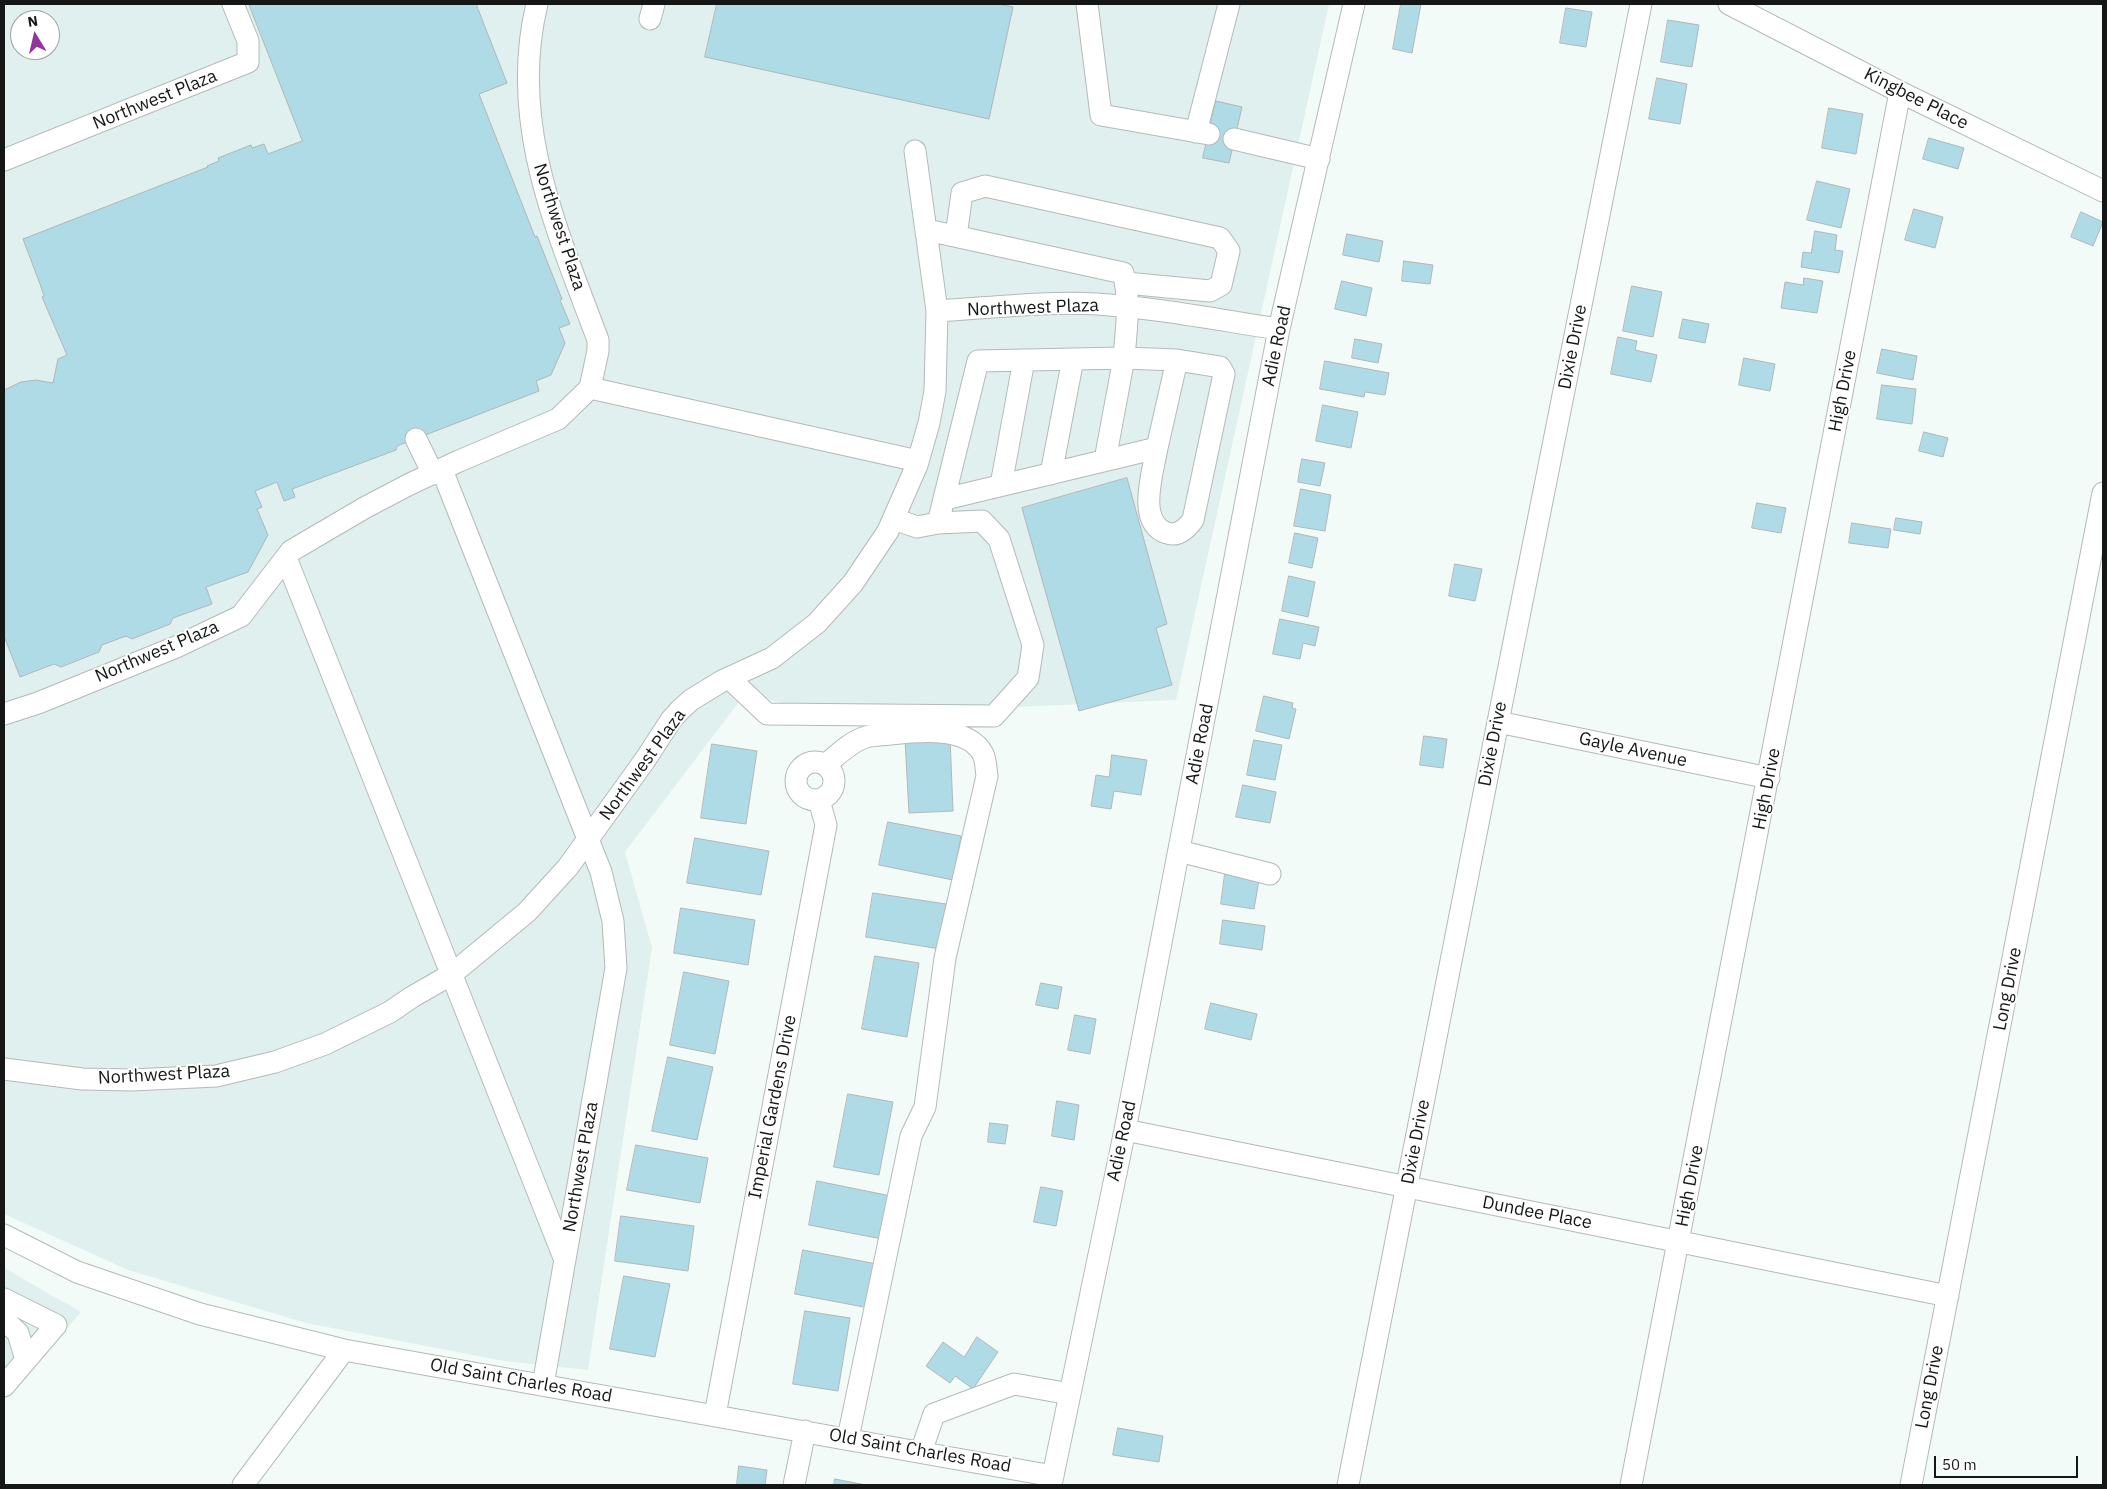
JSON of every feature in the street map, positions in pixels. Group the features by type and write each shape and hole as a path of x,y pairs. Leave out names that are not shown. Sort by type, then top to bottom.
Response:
{"street":[{"name":"Northwest Plaza","path":"4,160 248,62 248,41 233,4"},
{"path":"1087,4 1101,115 1202,133 1229,4"},
{"name":"Adie Road","path":"1052,1480 1125,1130 1280,329 1354,4"},
{"name":"Dixie Drive","path":"1348,1485 1641,4"},
{"name":"Kingbee Place","path":"1737,5 1900,92 2103,191"},
{"name":"Northwest Plaza","path":"4,714 38,703 176,647 241,616 291,551 366,507 438,472 558,419 590,388 598,351 598,340 544,194 534,150 528,59 533,6"},
{"name":"High Drive","path":"1631,1485 1900,92"},
{"path":"1234,139 1319,159"},
{"path":"915,150 927,230 936,311"},
{"path":"956,236 962,192 985,186 1220,238 1229,251 1221,285 1210,291 1126,284"},
{"path":"927,230 1124,273 1127,307 1124,358 1105,460"},
{"name":"Northwest Plaza","path":"4,1069 82,1079 132,1080 216,1076 275,1062 325,1044 390,1012 452,974 526,912 568,867 671,720 692,700 730,678 772,658 818,623 853,583 880,545 894,519 918,461 935,391 936,311 1068,304 1127,307 1280,329"},
{"path":"938,523 946,499 978,361 1124,358 1177,360 1220,367 1224,374 1193,520 1185,530 1171,534 1158,530 1151,520 1149,498 1157,448 1177,360"},
{"path":"1051,474 1074,359"},
{"path":"1001,485 1024,360"},
{"path":"590,388 918,461"},
{"path":"416,439 438,472"},
{"path":"946,499 1157,448"},
{"name":"Northwest Plaza","path":"438,472 601,872 613,921 616,968 543,1385"},
{"name":"Long Drive","path":"1911,1485 2103,493"},
{"path":"730,678 767,714 994,716 1028,678 1033,645 999,539 982,521 938,523 917,527 894,519"},
{"name":"Northwest Plaza","path":"286,558 565,1260"},
{"name":"Gayle Avenue","path":"1498,722 1769,778"},
{"path":"825,765 854,743 866,737 902,733 942,732 958,735 975,744 983,754 988,776 945,958 925,1107 912,1136 848,1438"},
{"path":"819,763 825,765 830,770 834,782 829,794 819,800 807,799 798,791 796,779 801,768 806,764 819,763"},
{"name":"Imperial Gardens Drive","path":"715,1415 826,825 819,800"},
{"path":"1179,851 1270,874"},
{"name":"Dundee Place","path":"1125,1130 1948,1296"},
{"name":"Old Saint Charles Road","path":"4,1235 77,1272 200,1314 344,1350 848,1438 1052,1480"},
{"path":"4,1299 56,1325 4,1386"},
{"path":"4,1320 18,1333 26,1360"},
{"path":"244,1485 344,1350"},
{"path":"921,1452 934,1414 1014,1384 1070,1394"},
{"path":"794,1485 805,1431"}],"shaded area":[{"path":"4,4 1329,4 1176,700 830,715 745,694 625,852 652,948 588,1370 504,1361 306,1323 128,1270 4,1214"},
{"path":"4,1268 81,1312 4,1400"}],"building":[{"path":"249,4 476,4 507,83 479,94 535,237 537,236 562,299 560,300 570,324 559,328 565,343 551,375 536,381 539,391 397,446 396,450 292,489 295,497 284,501 277,482 255,491 262,507 257,509 268,535 248,572 206,587 212,604 173,618 170,624 132,639 126,636 102,645 99,652 61,667 54,664 20,677 4,636 4,390 21,382 36,380 53,383 58,359 67,355 42,297 44,296 23,239 208,167 219,161 218,158 251,145 252,148 264,144 268,154 302,141"},
{"path":"717,4 998,4 1013,7 989,119 705,57"},
{"path":"1401,4 1421,4 1412,53 1393,49"},
{"path":"1566,8 1592,12 1586,47 1560,43"},
{"path":"1668,20 1699,25 1692,67 1661,62"},
{"path":"1657,78 1687,84 1680,124 1649,119"},
{"path":"1216,101 1242,107 1229,163 1203,158"},
{"path":"1829,108 1863,114 1856,154 1822,148"},
{"path":"1929,138 1964,148 1958,169 1923,159"},
{"path":"1817,181 1850,189 1841,228 1807,220"},
{"path":"1914,209 1943,217 1935,248 1905,240"},
{"path":"2081,212 2103,222 2093,246 2071,237"},
{"path":"1815,231 1837,235 1835,250 1843,251 1839,273 1801,267 1803,252 1811,253"},
{"path":"1347,234 1383,241 1379,262 1343,255"},
{"path":"1404,261 1433,265 1430,284 1402,281"},
{"path":"1804,278 1823,281 1817,313 1781,308 1785,282 1803,285"},
{"path":"1342,281 1372,288 1366,316 1335,309"},
{"path":"1632,286 1662,292 1653,337 1623,331"},
{"path":"1683,319 1709,324 1705,343 1679,338"},
{"path":"1618,337 1637,341 1635,350 1657,355 1651,382 1611,374"},
{"path":"1355,339 1382,344 1378,363 1352,358"},
{"path":"1882,349 1917,356 1913,380 1877,373"},
{"path":"1744,358 1775,364 1770,391 1739,385"},
{"path":"1325,361 1389,373 1385,395 1365,392 1364,397 1320,389"},
{"path":"1882,385 1916,389 1912,424 1877,419"},
{"path":"1323,405 1358,412 1351,448 1316,441"},
{"path":"1924,432 1948,438 1943,457 1919,451"},
{"path":"1302,459 1325,463 1320,486 1298,482"},
{"path":"1127,478 1167,624 1156,628 1172,685 1079,711 1022,508"},
{"path":"1301,489 1331,495 1325,531 1294,526"},
{"path":"1757,503 1786,508 1781,533 1752,528"},
{"path":"1896,518 1922,522 1920,534 1894,530"},
{"path":"1852,523 1891,529 1888,548 1849,543"},
{"path":"1295,533 1318,538 1312,568 1289,563"},
{"path":"1455,564 1482,569 1475,601 1449,596"},
{"path":"1289,576 1315,582 1308,617 1282,611"},
{"path":"1280,619 1319,627 1315,646 1303,643 1300,659 1273,654"},
{"path":"1264,696 1293,703 1292,708 1296,709 1289,739 1256,731"},
{"path":"1424,736 1447,739 1443,768 1420,765"},
{"path":"950,737 953,811 909,813 905,739"},
{"path":"1254,740 1282,745 1275,780 1247,775"},
{"path":"712,744 757,751 746,824 701,818"},
{"path":"1112,755 1147,760 1141,795 1114,791 1111,809 1091,806 1096,775 1109,777"},
{"path":"1243,785 1276,792 1270,823 1236,817"},
{"path":"888,822 961,836 953,880 879,865"},
{"path":"695,838 769,851 761,895 687,883"},
{"path":"1225,874 1259,880 1254,909 1221,904"},
{"path":"873,893 946,904 940,949 866,937"},
{"path":"681,908 755,920 748,965 674,953"},
{"path":"1223,920 1265,926 1262,950 1220,944"},
{"path":"875,956 919,963 907,1037 862,1029"},
{"path":"684,972 729,981 715,1054 670,1045"},
{"path":"1041,983 1062,987 1058,1009 1036,1005"},
{"path":"1211,1003 1257,1014 1251,1040 1205,1029"},
{"path":"1075,1015 1096,1019 1090,1054 1068,1050"},
{"path":"668,1057 713,1067 697,1140 652,1131"},
{"path":"848,1094 893,1102 879,1175 834,1167"},
{"path":"1057,1101 1079,1105 1074,1140 1052,1136"},
{"path":"990,1123 1008,1125 1005,1144 988,1142"},
{"path":"636,1145 708,1158 700,1203 627,1190"},
{"path":"817,1181 891,1196 882,1239 809,1225"},
{"path":"1041,1187 1063,1191 1056,1226 1034,1222"},
{"path":"621,1216 694,1226 688,1271 615,1261"},
{"path":"803,1250 877,1264 869,1308 795,1294"},
{"path":"624,1276 670,1284 655,1357 610,1349"},
{"path":"805,1311 850,1318 838,1391 793,1384"},
{"path":"977,1337 998,1352 973,1389 955,1376 950,1383 926,1366 943,1342 964,1357"},
{"path":"1118,1428 1163,1436 1159,1462 1113,1455"},
{"path":"739,1466 767,1470 765,1485 737,1485"},
{"path":"835,1479 866,1485 834,1485"}]}
